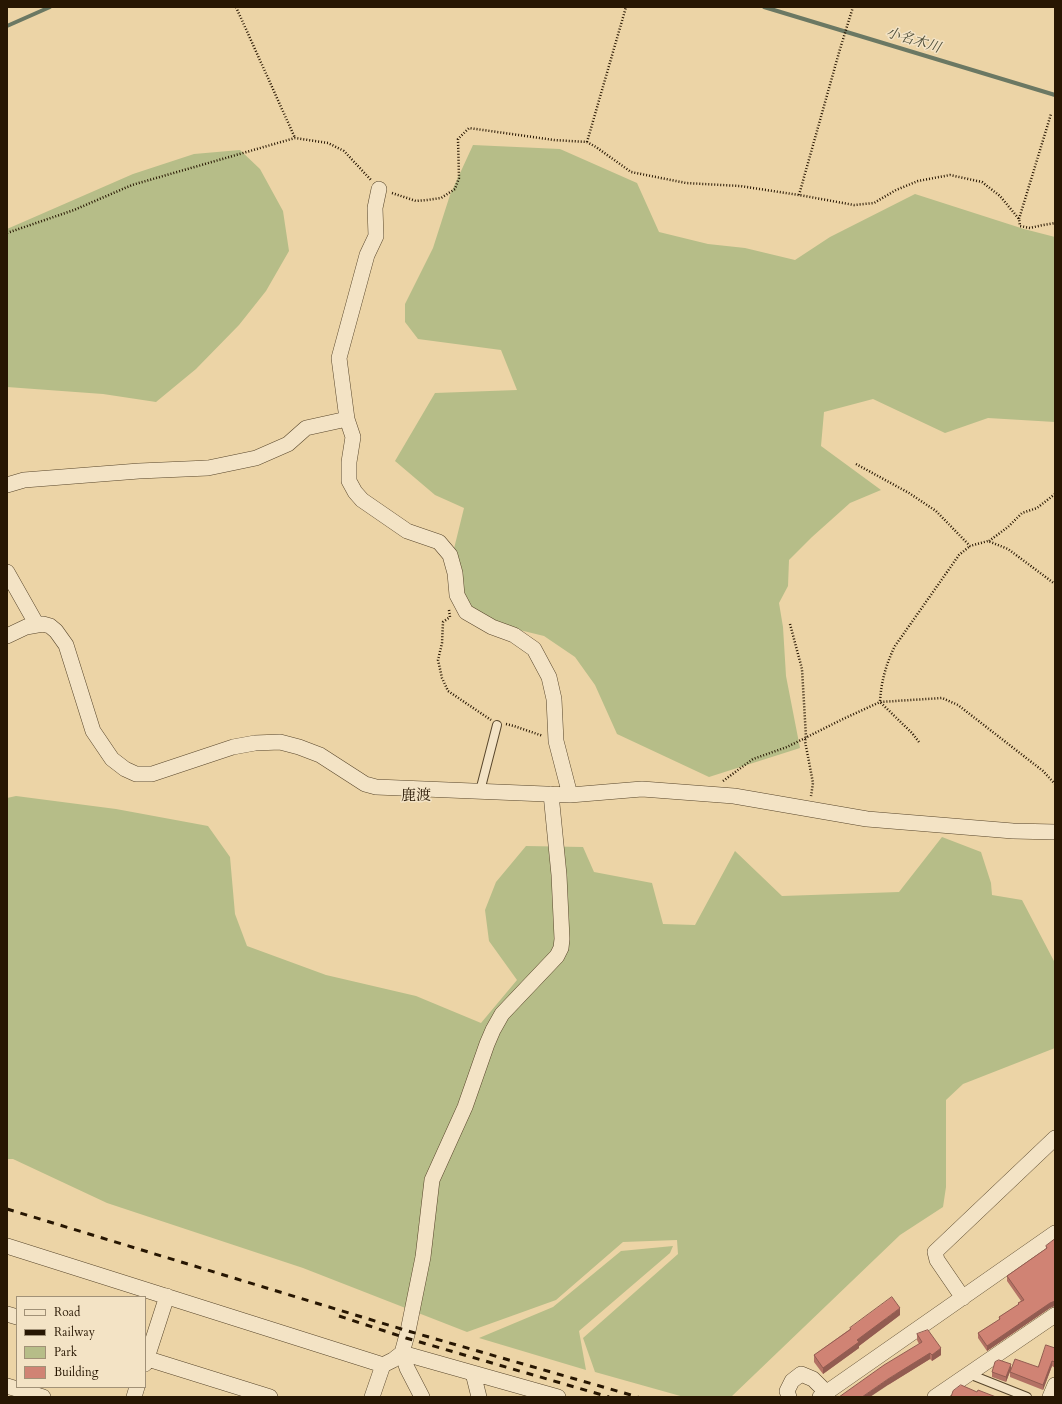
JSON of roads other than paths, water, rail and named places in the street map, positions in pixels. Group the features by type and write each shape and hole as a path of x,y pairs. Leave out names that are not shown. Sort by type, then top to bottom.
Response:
{"street":[{"path":"379,188 374,208 376,236 367,255 339,358 347,419 353,437 349,462 349,481 355,492 362,500 407,532 439,542 450,555 455,573 457,595 466,612 492,627 514,635 534,649 549,677 554,699 556,741 570,794"},
{"path":"7,485 24,480 139,471 208,468 256,458 288,444 306,428 347,419"},
{"path":"7,572 37,625"},
{"path":"7,636 26,627 43,624 50,626 56,631 66,645 93,731 112,759 125,769 136,774 152,774 233,747 255,743 280,742 320,755 365,784 376,787 551,794 642,789 734,796 867,818 1013,832 1055,832"},
{"path":"422,1397 407,1368 402,1353 423,1257 432,1180 465,1107 493,1030 502,1014 557,956 561,948 562,939 559,875 551,794"},
{"path":"963,1298 937,1260 935,1252 1055,1138"},
{"path":"789,1397 787,1391 792,1381 801,1374 813,1379 823,1395 1055,1233"},
{"path":"7,1246 383,1365 402,1353"},
{"path":"167,1296 146,1360 270,1397"},
{"path":"936,1397 1055,1315"},
{"path":"402,1353 473,1373 540,1395 558,1397"},
{"path":"372,1397 383,1365"},
{"path":"473,1373 479,1397"},
{"path":"1050,1397 1055,1385"},
{"path":"7,1386 42,1397"}],"lane":[{"path":"480,791 497,724"},
{"path":"969,1374 1027,1397"}],"waterway":[{"name":"小名木川","path":"7,26 50,7"},
{"name":"小名木川","path":"764,7 1055,95"}],"railway":[{"path":"7,1209 408,1331 638,1397"},
{"path":"339,1316 406,1338 609,1397"}],"district":[{"name":"鹿渡","path":"416,797"}]}
